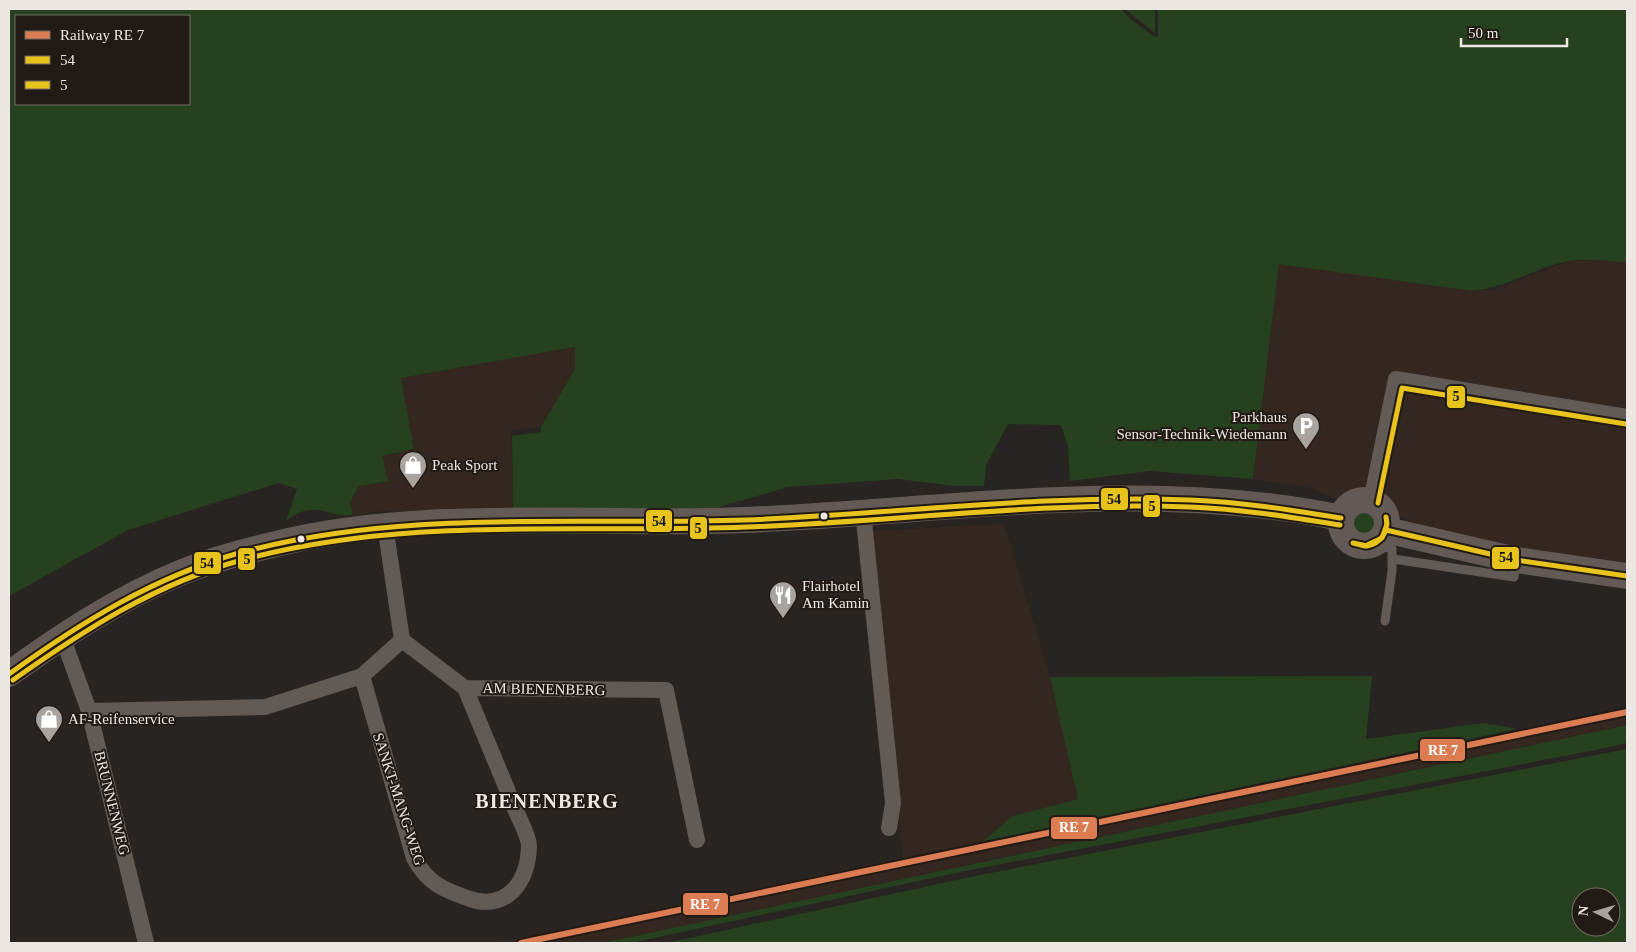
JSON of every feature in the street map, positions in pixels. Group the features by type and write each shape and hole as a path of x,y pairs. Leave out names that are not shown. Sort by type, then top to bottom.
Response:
{"main road":[{"path":"9,674 62,636 120,603 180,573 223,558 277,543 385,525 517,521 646,522 748,520 863,511 1102,498 1249,503 1342,518"},
{"path":"1385,544 1388,523 1383,510 1371,501 1356,502 1349,505 1342,518 1343,533 1353,544 1368,547 1385,544 1515,569 1627,576"}],"street":[{"path":"1371,501 1396,379 1627,418"},
{"path":"863,511 893,803 889,828"},
{"path":"89,711 265,707 362,676 402,640 385,525"},
{"name":"BRUNNENWEG","path":"62,636 89,711 146,943"},
{"name":"AM BIENENBERG","path":"402,640 465,688 666,690 697,840"},
{"name":"SANKT-MANG-WEG","path":"362,676 414,858 423,874 448,892 481,902 497,901 513,893 522,878 529,845 465,688"}],"lane":[{"path":"1385,544 1385,621"}],"shaded area":[{"path":"1599,260 1627,263 1627,576 1445,536 1396,514 1380,493 1370,490 1358,490 1336,499 1307,487 1253,479 1279,263 1472,291 1493,290 1568,261"},
{"path":"575,347 575,369 541,427 511,430 513,509 385,511 353,515 350,502 359,486 382,456 414,449 401,378"},
{"path":"1004,524 1050,677 1079,799 1014,816 983,842 1377,758 1627,708 1627,725 602,943 496,943 903,857 871,531"}],"green space":[{"path":"9,9 1121,9 1133,21 1155,37 1158,36 1158,9 1627,9 1627,263 1591,260 1569,261 1498,286 1472,291 1279,264 1253,479 1150,471 1070,481 1068,446 1061,425 1008,424 986,465 984,486 954,486 898,479 788,487 716,508 513,509 512,436 541,432 541,427 575,369 575,347 401,378 414,449 382,456 388,481 359,486 350,502 353,515 313,510 297,514 286,521 297,489 279,483 128,530 9,596"},
{"path":"1125,9 1155,9 1155,33"},
{"path":"1365,508 1375,512 1379,522 1375,532 1365,536 1355,532 1351,522 1355,512"},
{"path":"1372,676 1366,739 1484,723 1517,729 982,842 1013,816 1078,799 1050,677"},
{"path":"1627,725 1627,743 1596,750 965,871 631,943 602,943"},
{"path":"1627,749 1627,943 667,943 970,877"}],"transit line":[{"name":"5","path":"1378,503 1402,388 1626,424"},
{"name":"54","path":"9,674 63,637 119,603 177,575 239,553 301,539 364,530 427,524 490,522 745,520 1024,502 1135,499 1229,503 1341,518"},
{"name":"5","path":"13,680 94,626 180,581 242,560 304,546 367,537 493,529 683,529 746,527 1024,509 1134,506 1228,510 1340,525"},
{"name":"54","path":"1353,543 1365,546 1382,538 1387,524 1386,517"},
{"name":"54","path":"1353,543 1367,546 1380,539 1385,532 1386,517"},
{"name":"54","path":"1386,530 1516,560 1627,576"},
{"path":"521,943 1627,712"}],"place":[{"name":"Parkhaus Sensor-Technik-Wiedemann","path":"1306,450"},
{"name":"Peak Sport","path":"413,489"},
{"name":"Flairhotel Am Kamin","path":"783,619"},
{"name":"AF-Reifenservice","path":"49,743"}],"district":[{"name":"BIENENBERG","path":"547,801"}]}
